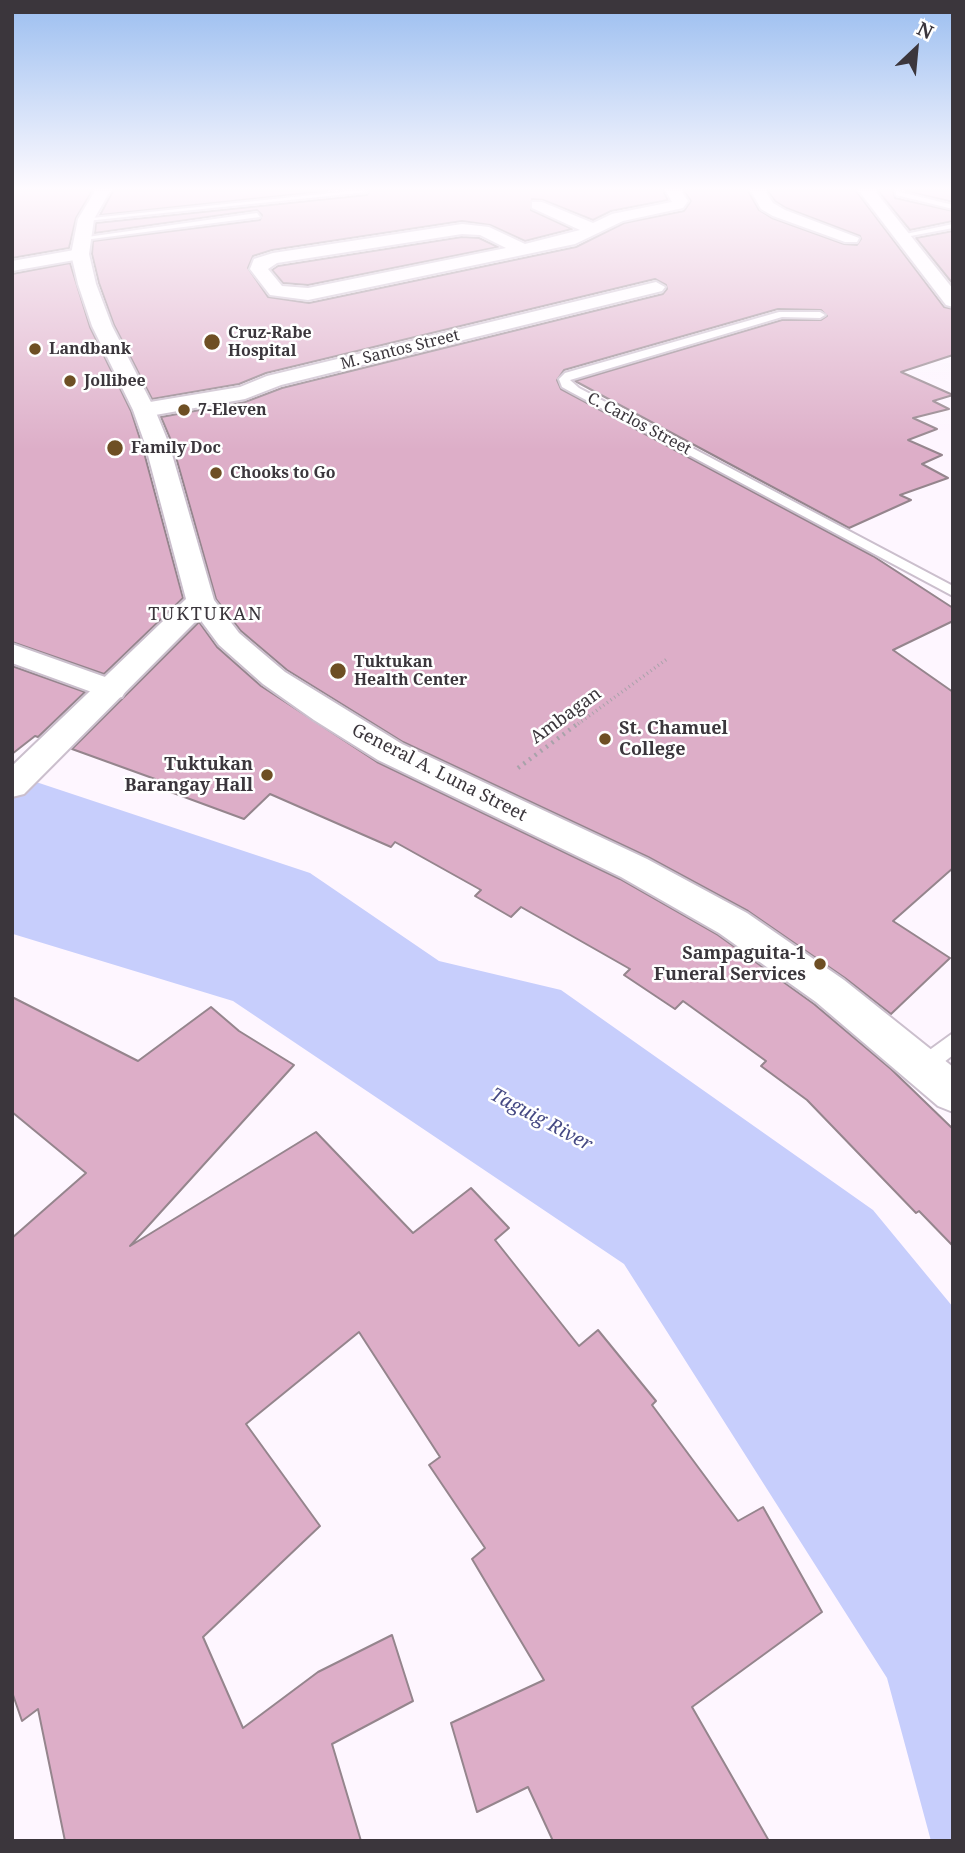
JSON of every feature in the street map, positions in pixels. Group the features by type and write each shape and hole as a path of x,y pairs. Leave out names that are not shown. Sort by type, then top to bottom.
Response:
{"street":[{"name":"General A. Luna Street","path":"86,277 102,326 144,410 157,444 200,601 229,639 274,678 390,752 634,868 733,923 830,991 953,1093"},
{"path":"266,277 276,291 308,294 389,277"},
{"path":"934,277 953,301"},
{"name":"M. Santos Street","path":"144,410 245,393 274,380 656,287"},
{"path":"12,786 200,601"},
{"path":"12,653 111,690"}],"lane":[{"name":"C. Carlos Street","path":"820,315 782,314 578,372 564,379 566,385 575,390 953,592"},
{"path":"921,1068 953,1042"}],"path":[{"name":"Ambagan","path":"481,796 667,659"}],"water":[{"name":"Taguig River","path":"12,774 310,873 439,961 561,990 873,1210 953,1307 953,1841 931,1841 887,1678 624,1264 233,1001 13,934"}],"building":[{"path":"12,277 75,277 90,327 131,411 183,598 104,674 12,642"},
{"path":"98,277 255,277 268,297 309,303 431,277 922,277 944,307 953,309 953,355 901,372 953,395 933,401 949,409 913,418 937,429 908,440 942,455 922,464 948,478 900,495 911,500 849,528 575,381 782,320 821,320 827,316 821,310 778,309 564,370 557,380 561,389 873,556 953,608 953,621 893,650 953,692 953,868 893,921 950,958 891,1014 845,978 748,911 648,857 403,742 287,670 241,631 216,599 172,443 161,417 245,402 282,388 663,294 667,289 666,285 655,279 266,373 239,384 152,399 114,325"},
{"path":"278,277 346,277 308,285 283,283"},
{"path":"199,622 217,647 261,686 377,762 620,879 718,935 814,1004 891,1069 953,1129 953,1246 919,1211 916,1213 807,1100 761,1066 766,1061 683,1001 675,1009 624,975 630,969 521,907 511,917 475,896 481,890 395,842 391,847 270,794 244,819 149,784 155,779 72,749"},
{"path":"12,666 85,692 38,737 35,736 12,754"},
{"path":"12,997 138,1061 211,1007 239,1031 294,1065 130,1246 316,1132 413,1233 471,1188 509,1228 495,1240 579,1346 598,1330 656,1401 652,1405 738,1521 763,1507 822,1612 692,1707 769,1841 553,1841 528,1787 477,1812 451,1723 544,1680 472,1559 485,1548 429,1465 440,1457 359,1332 246,1424 320,1526 203,1637 243,1728 318,1672 392,1635 413,1701 332,1744 361,1841 65,1841 38,1709 22,1721 12,1692 12,1238 86,1173 12,1112"}],"place":[{"name":"Cruz-Rabe Hospital","path":"212,342"},
{"name":"Landbank","path":"35,349"},
{"name":"Jollibee","path":"70,381"},
{"name":"7-Eleven","path":"184,410"},
{"name":"Family Doc","path":"115,448"},
{"name":"Chooks to Go","path":"216,473"},
{"name":"Tuktukan Health Center","path":"338,671"},
{"name":"St. Chamuel College","path":"605,739"},
{"name":"Tuktukan Barangay Hall","path":"267,775"},
{"name":"Sampaguita-1 Funeral Services","path":"820,964"}],"district":[{"name":"TUKTUKAN","path":"206,615"}]}
